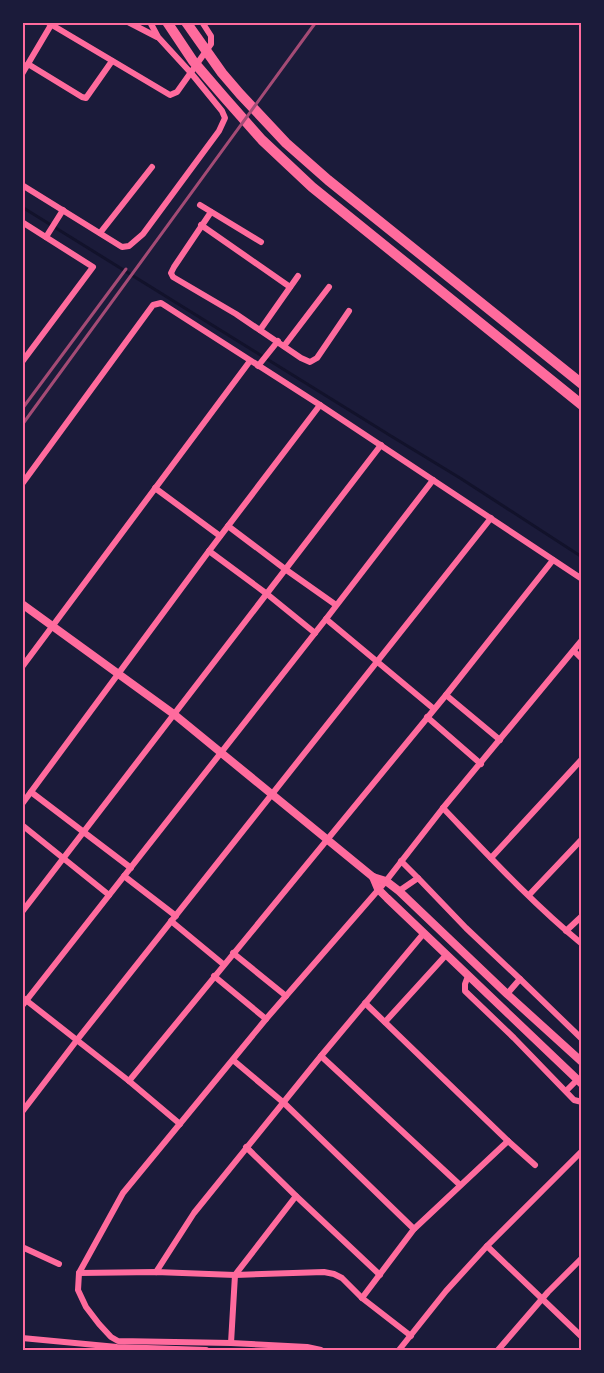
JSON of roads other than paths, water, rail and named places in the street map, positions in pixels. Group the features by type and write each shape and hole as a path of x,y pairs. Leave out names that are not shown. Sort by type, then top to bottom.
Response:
{"highway":[{"path":"167,22 194,61 262,140 312,187 582,405"},
{"path":"186,22 216,65 285,143 425,259 582,384"}],"street":[{"path":"128,22 158,37"},
{"path":"22,185 119,245 126,247 143,234 219,131 224,116 158,37 150,22"},
{"path":"22,74 49,24 170,95 177,92 209,48 212,41 211,36 202,22"},
{"path":"28,64 86,98 112,61"},
{"path":"100,233 152,167"},
{"path":"200,204 261,242"},
{"path":"48,234 62,211"},
{"path":"211,212 172,271 172,276 278,341 301,358 312,362 349,311"},
{"path":"22,222 48,234 93,267 22,362"},
{"path":"201,225 290,286"},
{"path":"260,330 298,276"},
{"path":"284,346 329,287"},
{"path":"22,484 153,305 159,303 320,405 582,579"},
{"path":"258,366 278,341"},
{"path":"22,667 250,361"},
{"path":"22,804 208,551 320,405"},
{"path":"22,912 381,445"},
{"path":"180,1124 77,1040 24,1001 110,895 433,480"},
{"path":"155,488 220,536"},
{"path":"22,1112 491,519"},
{"path":"228,526 336,605"},
{"path":"208,551 315,633"},
{"path":"129,1081 446,695 553,560"},
{"path":"22,604 174,715 373,877 386,880 582,1062"},
{"path":"326,619 434,709"},
{"path":"321,1350 307,1347 231,1343 118,1341 111,1337 86,1307 78,1290 79,1273 123,1193 266,1019 386,880 582,640"},
{"path":"574,651 582,660"},
{"path":"446,695 500,740"},
{"path":"427,717 481,764"},
{"path":"491,858 582,759"},
{"path":"31,792 131,868"},
{"path":"443,808 491,858 582,944"},
{"path":"22,825 110,895"},
{"path":"529,895 582,839"},
{"path":"401,861 466,928 582,1039"},
{"path":"124,876 174,918 223,964"},
{"path":"373,877 378,889 579,1082 566,1091"},
{"path":"399,891 418,878"},
{"path":"566,931 582,916"},
{"path":"156,1272 194,1213 246,1147 424,933"},
{"path":"233,953 286,996"},
{"path":"385,1023 446,955"},
{"path":"214,976 266,1019"},
{"path":"468,976 465,991 574,1100 582,1102"},
{"path":"507,994 520,979"},
{"path":"365,1003 507,1141 535,1165"},
{"path":"488,1013 496,1003"},
{"path":"514,1038 523,1028"},
{"path":"540,1065 551,1055"},
{"path":"321,1056 460,1185"},
{"path":"232,1060 284,1103 414,1229"},
{"path":"362,1298 414,1229 507,1141"},
{"path":"246,1147 380,1275"},
{"path":"399,1350 446,1291 487,1246 582,1151"},
{"path":"231,1343 235,1275 296,1196"},
{"path":"22,1246 59,1264"},
{"path":"487,1246 582,1337"},
{"path":"498,1350 542,1299 582,1258"},
{"path":"79,1273 156,1272 235,1275 324,1272 342,1278 362,1298 411,1336"},
{"path":"22,1338 117,1347 206,1350"}],"waterway":[{"path":"22,207 460,478 582,557"},
{"path":"22,1348 43,1350"}],"railway":[{"path":"22,425 316,22"},
{"path":"22,409 126,269"}]}
